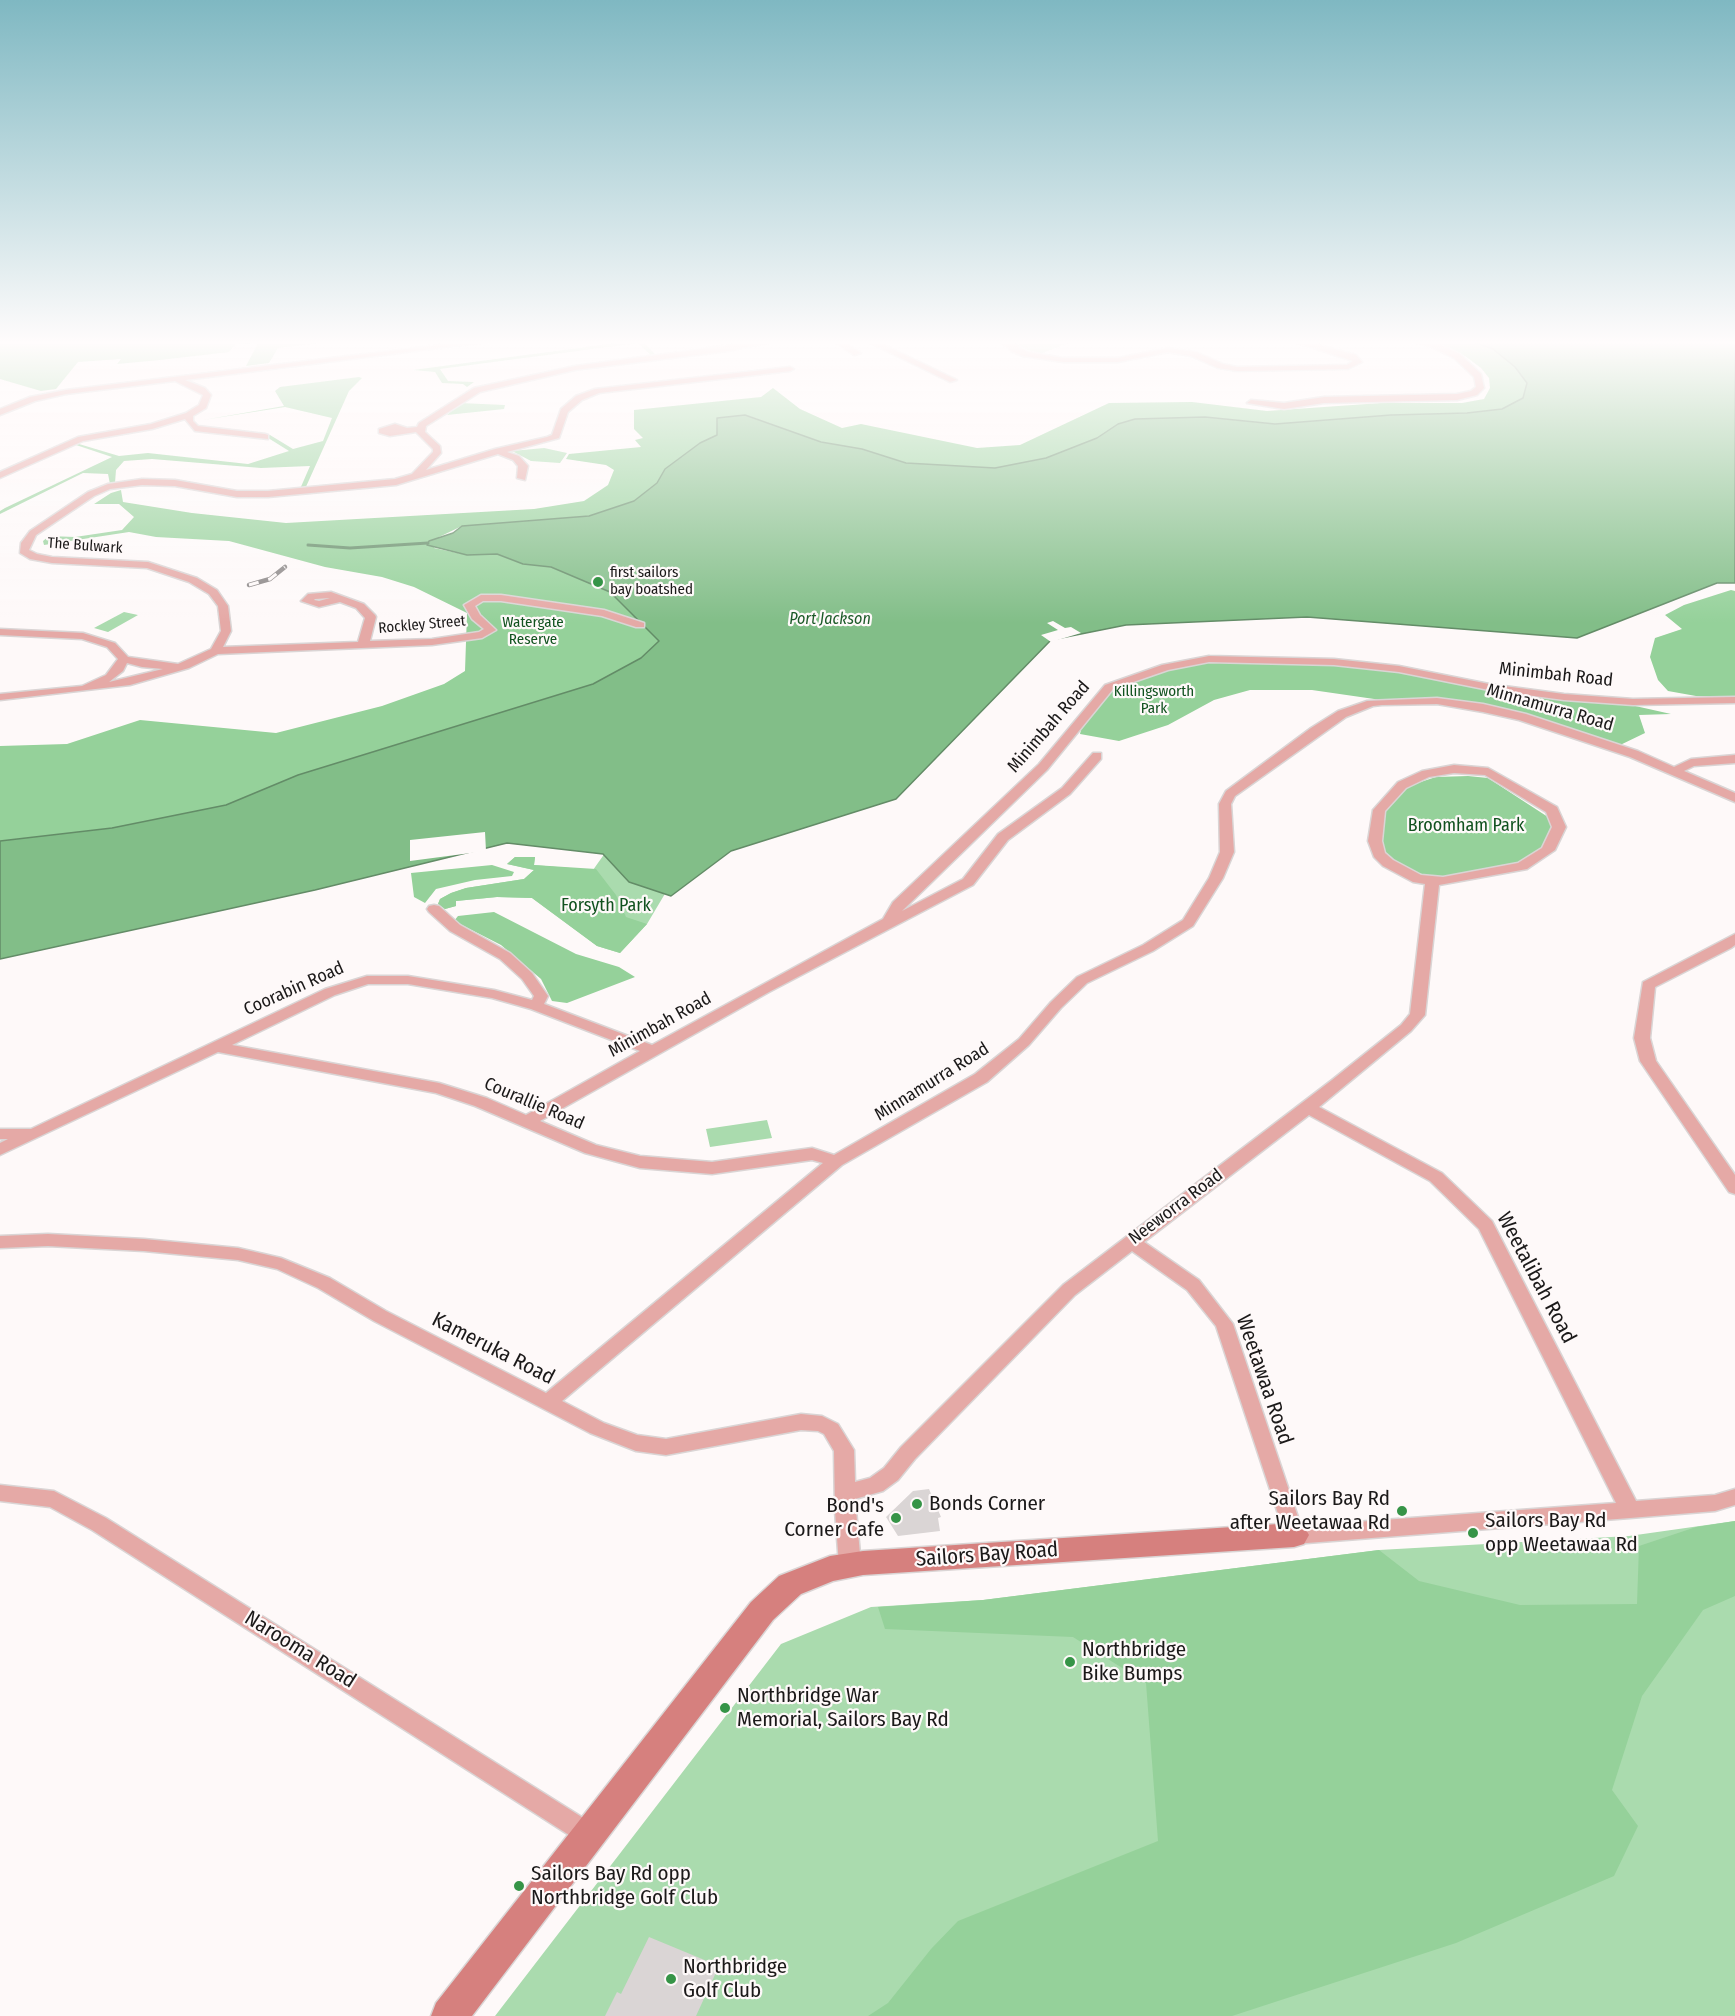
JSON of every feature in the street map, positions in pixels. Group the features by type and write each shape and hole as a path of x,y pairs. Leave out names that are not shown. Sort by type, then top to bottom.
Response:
{"street":[{"path":"0,474 81,439 102,435"},
{"path":"250,435 265,437"},
{"path":"415,476 437,453 437,448 425,435"},
{"path":"415,476 498,451 550,439 556,435"},
{"path":"498,451 516,458 523,465 522,478"},
{"name":"The Bulwark","path":"216,651 225,630 223,606 213,592 193,580 148,565 43,558 24,551 26,543 33,533 91,494 126,484 159,482 237,494 268,494 370,486 415,476"},
{"name":"Rockley Street","path":"216,651 432,642 482,635 491,630 476,617 469,604 481,598 505,598 537,605 604,613 640,625"},
{"path":"340,599 360,606 370,617 363,645"},
{"path":"0,632 90,637 111,645 124,659 158,666 192,663"},
{"path":"0,697 130,682 192,663 216,651"},
{"path":"84,689 110,678 119,669 124,659"},
{"name":"Minimbah Road","path":"527,1121 889,922 897,905 1043,767 1109,687 1166,667 1209,659 1334,662 1399,669 1489,687 1564,697 1633,702 1735,700"},
{"name":"Minnamurra Road","path":"548,1402 836,1161 981,1078 1024,1042 1056,1005 1082,980 1148,948 1188,923 1216,878 1227,852 1225,804 1230,794 1315,731 1353,709 1371,703 1421,701 1484,708 1522,717 1598,741 1676,771"},
{"path":"889,922 939,899 968,882 1003,837 1054,801 1097,756"},
{"path":"1676,771 1691,763 1735,759"},
{"path":"1478,769 1517,787 1555,814 1559,827 1555,840 1548,850 1531,862 1481,876 1432,882 1406,874 1388,863 1379,854 1375,841 1379,810 1396,789 1411,780 1438,771 1478,769"},
{"path":"1676,771 1735,798"},
{"name":"Neeworra Road","path":"845,1493 861,1491 891,1474 908,1453 1052,1306 1131,1241 1307,1107 1406,1028 1417,1015 1432,882"},
{"path":"434,909 455,928 505,956 527,976 541,996 536,1006"},
{"path":"1735,938 1726,945 1648,985 1642,1038 1648,1061 1735,1188"},
{"name":"Coorabin Road","path":"0,1150 338,988 367,980 398,979 440,984 536,1006 654,1051"},
{"name":"Courallie Road","path":"217,1047 440,1088 481,1102 591,1149 640,1162 712,1168 813,1154 836,1161"},
{"name":"Weetalibah Road","path":"1307,1107 1436,1177 1485,1225 1630,1510"},
{"path":"0,1134 35,1134"},
{"name":"Kameruka Road","path":"0,1242 69,1240 144,1245 238,1254 281,1263 324,1283 390,1321 618,1437 652,1446 685,1444 801,1422 822,1424 831,1429 844,1450 850,1565"},
{"name":"Weetawaa Road","path":"1131,1241 1193,1285 1224,1324 1294,1535"},
{"name":"Narooma Road","path":"0,1493 54,1499 99,1524 588,1834"},
{"name":"Sailors Bay Road","path":"448,2016 766,1606 790,1585 800,1580 850,1565 1630,1510 1715,1503 1735,1497"}],"green space":[{"path":"270,435 293,449 323,441 325,435 329,435 305,489 300,489 310,466 261,468 152,459 124,461 116,470 115,483 110,484 108,474 83,473 0,514 0,511 5,508 112,457 76,445 79,444 119,456 148,453 248,464 289,451 265,436"},
{"name":"Watergate Reserve","path":"640,435 717,435 700,443 665,469 657,483 634,501 589,516 462,526 439,537 434,548 467,555 497,554 523,564 551,567 610,592 660,642 641,658 593,684 298,775 226,805 112,828 0,841 0,746 67,744 140,720 276,733 382,706 444,684 465,671 467,613 414,587 382,577 325,567 229,541 156,537 129,532 44,545 43,541 49,536 75,537 122,530 134,517 119,504 94,504 111,493 121,490 123,502 192,513 286,523 534,509 584,501 608,485 614,470 606,465 566,459 569,454 641,447 635,440 643,438"},
{"name":"Watergate Reserve","path":"802,435 915,435 977,448 1020,445 1041,435 1101,435 1046,458 995,468 906,463 862,449 821,442"},
{"path":"544,448 567,453 560,463 531,461 512,451"},
{"path":"1731,590 1735,591 1735,697 1696,696 1668,691 1658,680 1650,657 1655,638 1682,629 1665,615 1684,605"},
{"path":"124,612 138,615 108,632 94,628"},
{"name":"Killingsworth Park","path":"1209,659 1334,662 1399,669 1476,687 1613,701 1671,714 1639,715 1645,733 1616,747 1504,713 1456,704 1388,701 1312,690 1250,690 1214,700 1168,725 1119,741 1080,734 1085,714 1109,687 1166,667"},
{"name":"Broomham Park","path":"1436,777 1488,778 1551,819 1551,835 1546,852 1524,867 1476,875 1433,877 1404,869 1383,854 1377,813 1408,786"},
{"name":"Forsyth Park","path":"605,853 666,892 647,924 620,953 597,946 532,898 497,897 456,901 456,906 445,909 438,904 440,899 466,888 524,879 534,870 507,864 515,857 535,857 534,865 593,870"},
{"name":"Forsyth Park","path":"515,857 535,857 534,865 596,869 616,895 626,917 647,924 620,953 597,946 532,898 497,897 456,901 456,906 445,909 438,904 440,899 466,888 524,879 534,870 507,864"},
{"path":"492,865 514,872 512,876 475,880 436,889 425,903 414,897 411,873"},
{"path":"494,912 576,954 619,967 635,977 567,1003 552,1001 541,979 501,945 454,921 458,916"},
{"path":"767,1120 772,1138 710,1147 706,1129"},
{"name":"Northbridge Golf Club","path":"1735,1521 1735,2016 495,2016 781,1644 871,1607 983,1600 1379,1550 1629,1536"},
{"path":"1735,1521 1735,1596 1703,1610 1642,1696 1612,1790 1638,1826 1614,1876 1456,1943 1232,2016 868,2016 888,2003 931,1949 958,1921 1158,1841 1146,1683 1073,1637 885,1629 878,1607 983,1600 1379,1550 1419,1581 1520,1605 1637,1604 1639,1546 1696,1527"}],"water":[{"name":"Port Jackson","path":"717,435 802,435 821,442 862,449 906,463 995,468 1046,458 1101,435 1735,435 1735,583 1717,583 1577,638 1307,617 1126,625 1051,640 896,799 731,851 671,896 629,882 603,854 507,843 315,890 0,959 0,841 112,828 226,805 298,775 593,684 641,658 659,641 610,592 551,567 523,564 497,554 467,555 427,545 429,541 453,533 462,526 589,516 634,501 657,483 665,469 700,443"}],"pier":[{"path":"1053,621 1081,633 1051,642 1041,635 1058,630 1047,623"},
{"path":"485,832 486,851 410,861 410,840"}],"building":[{"name":"Bonds Corner","path":"929,1489 941,1517 938,1518 940,1531 898,1536 886,1517 913,1491"},
{"name":"Northbridge Golf Club","path":"649,1937 719,1966 696,2016 605,2016 617,1992 621,1994"}],"waterway":[{"path":"308,545 350,548 428,543"}],"railway":[{"path":"249,585 270,579 285,567"}],"place":[{"name":"first sailors bay boatshed","path":"598,582"},
{"name":"Bonds Corner","path":"917,1504"},
{"name":"Sailors Bay Rd after Weetawaa Rd","path":"1402,1511"},
{"name":"Bond's Corner Cafe","path":"896,1518"},
{"name":"Sailors Bay Rd opp Weetawaa Rd","path":"1473,1533"},
{"name":"Northbridge Bike Bumps","path":"1070,1662"},
{"name":"Northbridge War Memorial, Sailors Bay Rd","path":"725,1708"},
{"name":"Sailors Bay Rd opp Northbridge Golf Club","path":"519,1886"},
{"name":"Northbridge Golf Club","path":"671,1979"}]}
